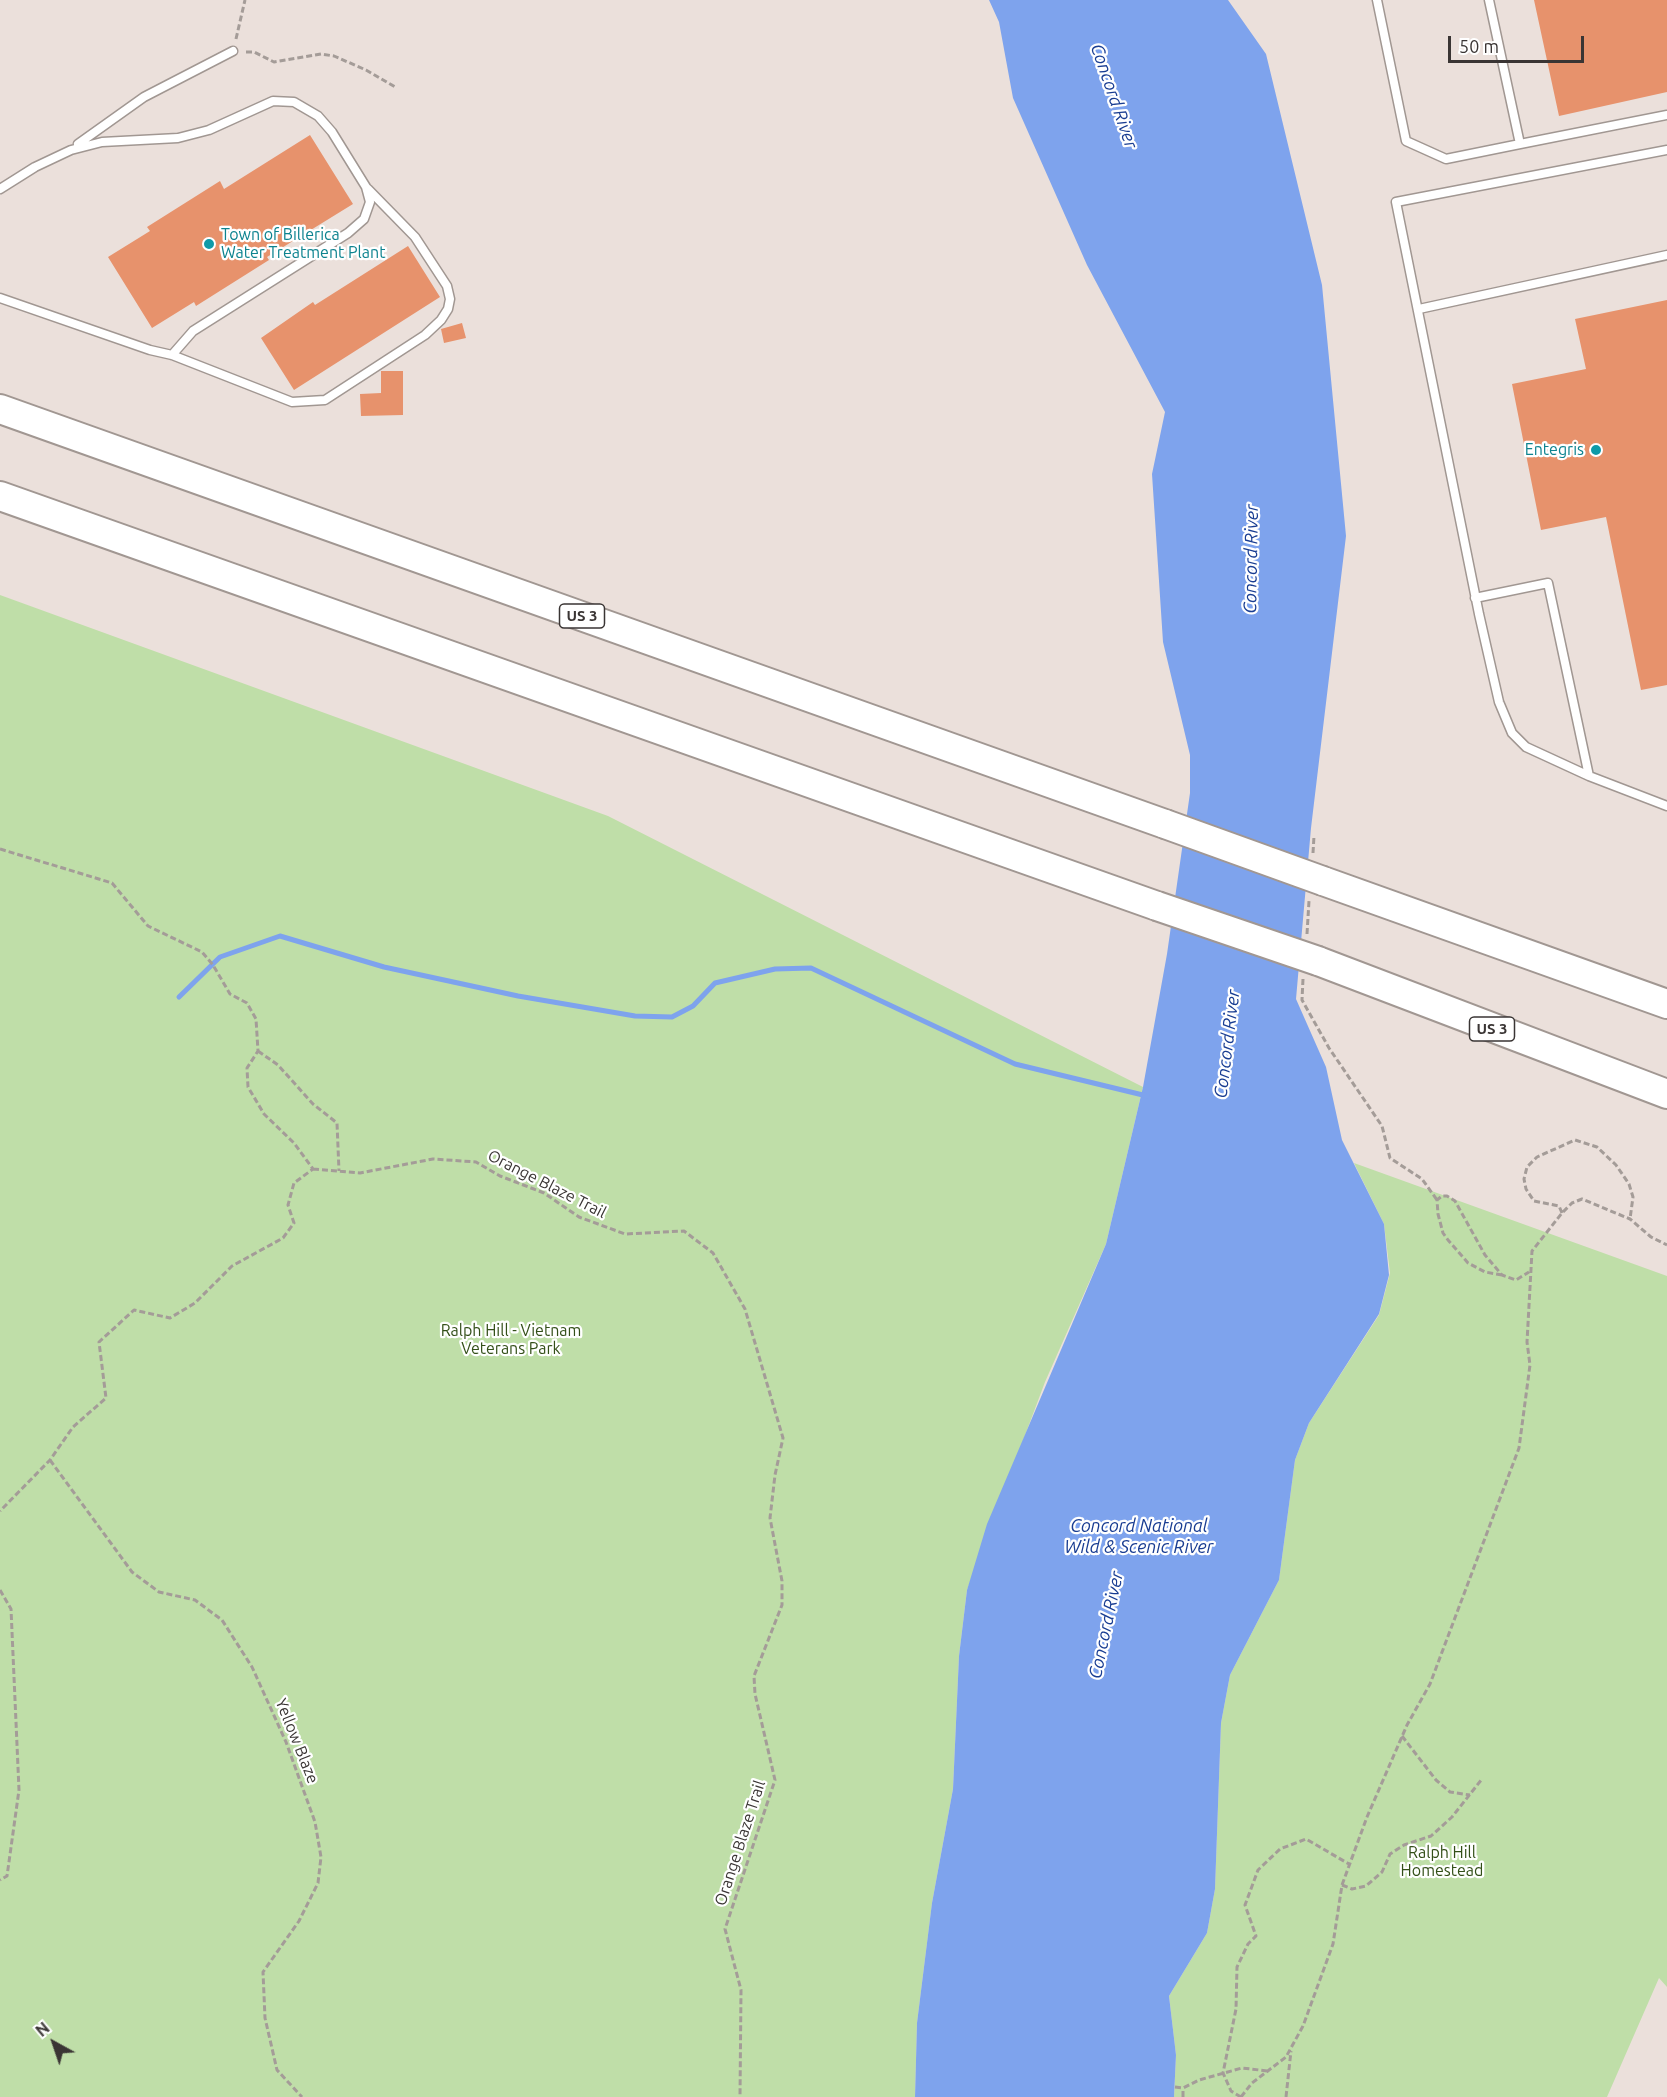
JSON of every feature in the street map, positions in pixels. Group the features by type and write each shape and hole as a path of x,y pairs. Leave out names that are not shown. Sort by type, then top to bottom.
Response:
{"highway":[{"name":"US 3","path":"0,408 1667,1004"},
{"name":"US 3","path":"0,496 1309,960 1667,1094"}],"lane":[{"path":"1377,0 1406,141 1446,159 1667,115"},
{"path":"1489,0 1520,144"},
{"path":"70,150 144,97 233,51"},
{"path":"0,189 35,166 70,150 102,142 178,138 209,130 265,104 288,101 313,111 326,124 366,187 415,237 447,286 450,299 448,309 425,335 337,394 317,403 292,402 270,395 172,355 150,350 0,298"},
{"path":"1667,150 1396,202 1475,598 1499,702 1512,733 1526,747 1589,776 1667,806"},
{"path":"172,355 193,331 358,225 370,206 366,187"},
{"path":"1419,309 1667,255"},
{"path":"1475,598 1548,583 1589,776"}],"path":[{"path":"245,0 233,51 254,52 273,62 321,54 334,56 366,70 397,88"},
{"path":"1314,836 1315,878 1309,960 1302,1000 1329,1048 1382,1126 1390,1158 1422,1179 1437,1200 1443,1233 1461,1257 1485,1272 1516,1280 1529,1272"},
{"path":"0,849 112,883 148,926 202,952 213,964 230,994 247,1003 256,1019 258,1051 247,1068 248,1087 264,1114 294,1143 313,1170 294,1183 288,1205 294,1223 283,1238 232,1266 195,1302 170,1318 134,1310 99,1342 106,1398 73,1427 50,1460 0,1511"},
{"path":"258,1051 278,1065 313,1104 337,1123 339,1171"},
{"path":"1563,1213 1559,1206 1534,1201 1526,1189 1524,1179 1527,1167 1537,1157 1575,1140 1597,1147 1616,1166 1629,1184 1633,1197 1630,1219"},
{"name":"Orange Blaze Trail","path":"313,1170 360,1173 433,1158 476,1162 500,1176 544,1193 579,1217 625,1234 684,1231 713,1253 745,1310 765,1385 783,1438 775,1475 770,1518 782,1581 782,1605 754,1676 755,1694 775,1780 725,1929 741,1990 740,2097"},
{"path":"1437,1200 1442,1196 1447,1196 1455,1201 1485,1255 1502,1275"},
{"path":"1286,2097 1292,2049 1303,2026 1333,1944 1342,1885 1380,1784 1430,1684 1519,1448 1530,1365 1527,1342 1529,1272 1532,1251 1572,1203 1582,1199 1630,1219 1651,1237 1667,1245"},
{"name":"Yellow Blaze","path":"50,1460 132,1572 159,1592 195,1600 222,1620 252,1667 286,1743 315,1822 321,1857 318,1883 299,1921 263,1972 265,2018 277,2070 302,2097"},
{"path":"0,1590 11,1609 19,1790 7,1876 0,1880"},
{"path":"1402,1736 1436,1780 1450,1792 1470,1795"},
{"path":"1342,1885 1352,1889 1366,1886 1382,1872 1390,1854 1404,1845 1431,1836 1482,1779"},
{"path":"1292,2049 1241,2097 1232,2091 1223,2073 1236,2009 1237,1967 1248,1944 1256,1936 1245,1905 1258,1870 1280,1849 1306,1839 1350,1864"},
{"path":"1175,2087 1183,2088 1223,2073 1253,2068 1268,2071"},
{"path":"1183,2088 1183,2097"}],"green space":[{"name":"Ralph Hill - Vietnam Veterans Park","path":"0,595 608,816 1143,1087 1106,1244 1045,1382 967,1590 959,1656 953,1789 932,1903 917,2023 915,2097 0,2097"},
{"name":"Ralph Hill Homestead","path":"1354,1163 1667,1276 1667,1987 1659,1978 1607,2097 1174,2097 1176,2055 1169,1996 1207,1933 1215,1889 1221,1723 1230,1675 1279,1580 1295,1460 1309,1423 1379,1315 1390,1273 1384,1224"}],"water":[{"name":"Concord National Wild & Scenic River","path":"989,0 1228,0 1266,54 1322,285 1346,536 1311,828 1296,999 1326,1067 1342,1140 1384,1224 1389,1275 1379,1314 1309,1423 1295,1460 1279,1580 1230,1675 1221,1723 1215,1889 1207,1933 1169,1996 1176,2055 1174,2097 915,2097 917,2023 932,1903 953,1789 959,1656 967,1590 987,1524 1106,1244 1143,1087 1167,954 1190,793 1190,755 1163,642 1152,474 1165,412 1087,265 1013,98 999,22"}],"building":[{"path":"1534,0 1667,0 1667,92 1559,116"},
{"name":"Town of Billerica Water Treatment Plant","path":"310,135 353,204 267,257 269,260 196,306 194,302 152,328 108,257 150,231 147,227 220,181 224,189"},
{"path":"408,246 440,297 294,390 261,338 313,302 315,305"},
{"name":"Entegris","path":"1667,300 1667,685 1641,690 1606,517 1541,530 1512,384 1586,369 1575,319"},
{"path":"462,323 466,338 444,343 441,329"},
{"path":"381,371 403,371 403,415 361,416 360,394 381,393"}],"waterway":[{"path":"179,997 220,957 280,936 384,967 518,996 635,1016 672,1017 693,1006 715,983 775,969 811,968 1015,1064 1147,1096"}],"place":[{"name":"Town of Billerica Water Treatment Plant","path":"209,244"},
{"name":"Entegris","path":"1596,450"}],"water label":[{"name":"Concord River","path":"1114,96"},
{"name":"Concord River","path":"1251,559"},
{"name":"Concord River","path":"1227,1044"},
{"name":"Concord River","path":"1106,1625"}]}
